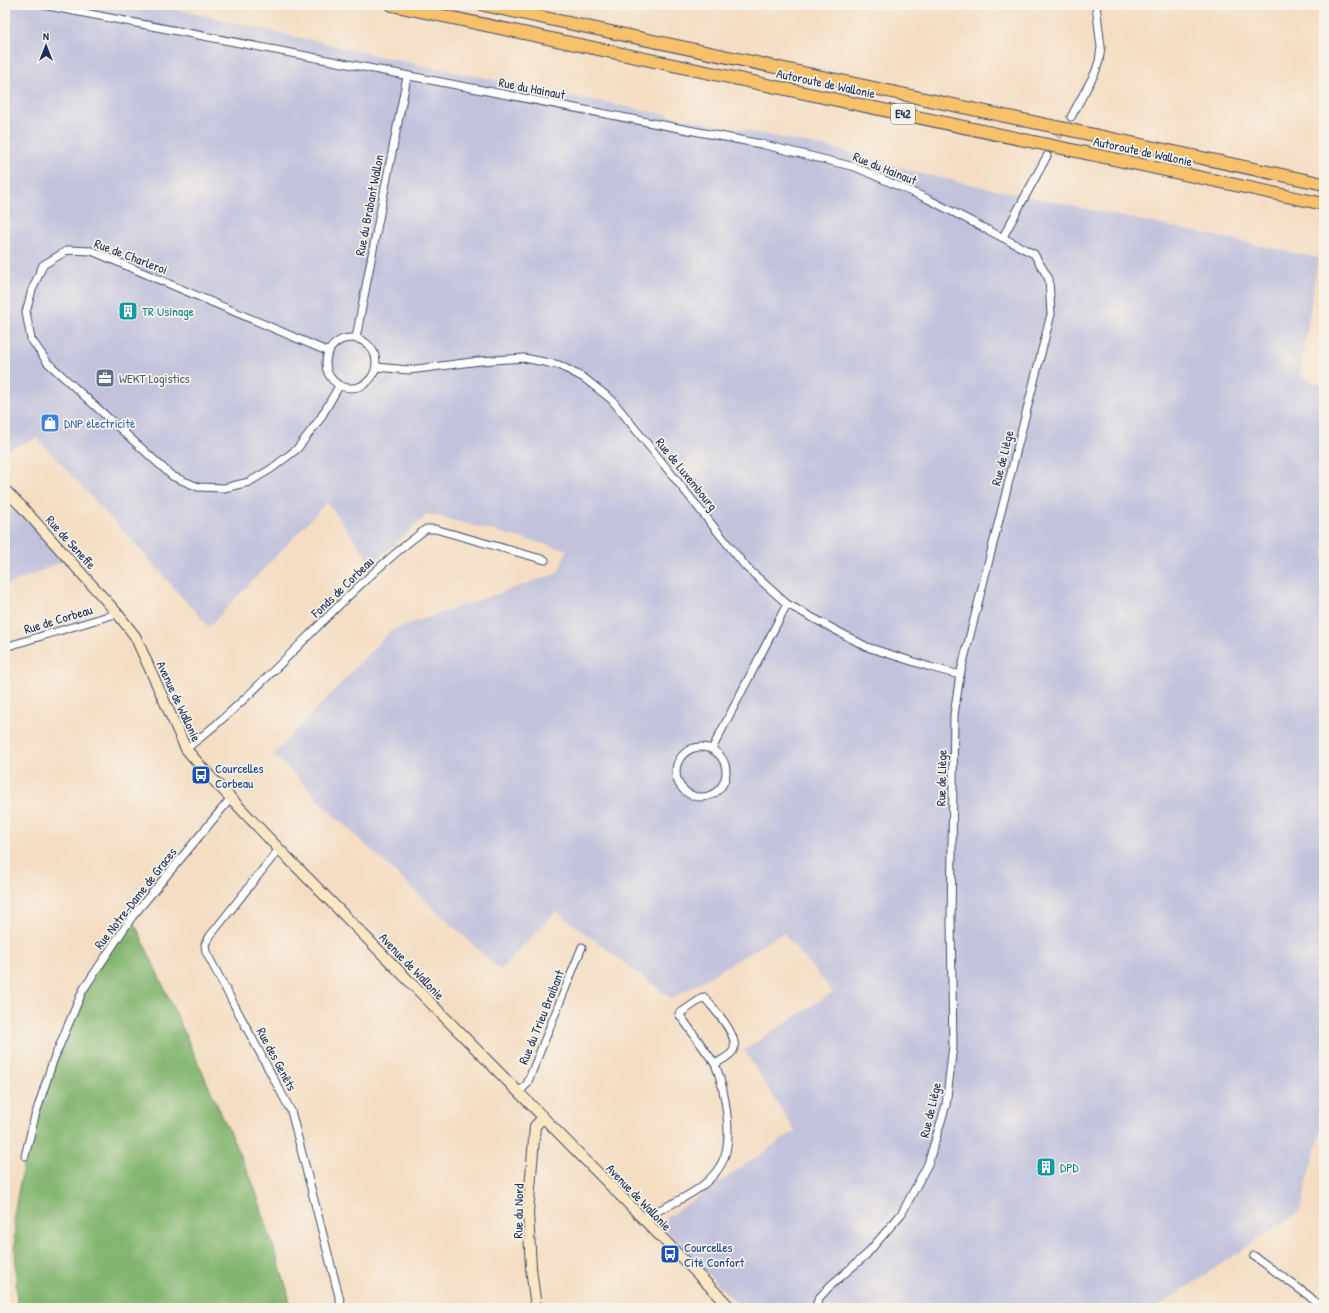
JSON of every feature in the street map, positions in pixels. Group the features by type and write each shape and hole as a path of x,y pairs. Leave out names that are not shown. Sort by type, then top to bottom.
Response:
{"highway":[{"name":"Autoroute de Wallonie","path":"392,5 1324,204"},
{"name":"Autoroute de Wallonie","path":"484,5 1324,184"}],"street":[{"name":"Rue du Hainaut","path":"43,5 408,77 760,144 855,167 928,199 1003,237"},
{"path":"1071,117 1095,73 1099,61 1101,47 1096,5"},
{"name":"Rue du Brabant Wallon","path":"356,338 408,77"},
{"path":"1003,237 1047,156"},
{"name":"Rue de Liège","path":"815,1308 819,1298 830,1286 866,1255 902,1213 928,1164 946,1105 953,1046 951,920 954,715 960,675 1051,314 1049,279 1034,254 1003,237"},
{"name":"Rue de Charleroi","path":"329,352 92,251 68,250 43,265 32,290 26,312 31,339 48,363 172,476 198,486 224,488 249,482 271,469 297,449 320,419 339,386"},
{"path":"356,338 364,341 370,346 374,352 376,367 374,375 369,382 354,389 339,386 333,381 328,374 326,359 334,345 340,340 356,338"},
{"name":"Rue de Luxembourg","path":"376,367 409,370 480,361 524,358 558,364 584,378 612,400 746,567 786,604 867,647 960,675"},
{"name":"Rue de Seneffe","path":"5,490 117,612"},
{"name":"Fonds de Corbeau","path":"186,749 203,736 246,696 380,567 426,529 435,529 545,560"},
{"path":"712,749 786,604"},
{"name":"Rue de Corbeau","path":"5,647 112,615 117,612"},
{"name":"Avenue de Wallonie","path":"117,612 135,636 186,749 205,771 279,850 731,1308"},
{"path":"695,747 712,749 718,753 725,765 726,772 722,786 718,791 710,796 702,798 694,797 686,793 676,780 675,772 679,759 687,750 695,747"},
{"name":"Rue Notre-Dame de Graces","path":"25,1156 35,1116 53,1061 83,990 132,917 231,798"},
{"name":"Rue des Genêts","path":"279,850 210,936 205,944 206,952 291,1111 342,1308"},
{"name":"Rue du Trieu Braibant","path":"518,1093 527,1084 582,948"},
{"path":"642,1218 692,1193 713,1177 722,1163 727,1147 728,1129 721,1077 715,1064 679,1014 704,997 733,1034 735,1044 733,1051 715,1064"},
{"name":"Rue du Nord","path":"536,1308 531,1268 528,1212 535,1126 543,1118"},
{"path":"1254,1256 1309,1296 1321,1308"}],"shaded area":[{"path":"5,5 158,5 406,62 841,150 922,174 1318,258 1300,376 1324,386 1324,1116 1300,1211 1156,1308 741,1308 658,1224 795,1131 744,1050 833,992 783,933 672,999 556,911 500,970 322,804 299,778 273,755 391,630 558,573 567,550 428,514 372,564 327,502 209,627 136,545 37,438 5,451"},
{"path":"22,507 68,559 5,586 5,514"}],"green space":[{"path":"132,917 254,1186 287,1289 291,1308 17,1308 14,1214 25,1156 35,1116 83,990"}],"tunnel":[{"path":"1047,156 1071,117"}],"place":[{"name":"TR Usinage","path":"128,311"},
{"name":"WEKT Logistics","path":"105,378"},
{"name":"DNP électricité","path":"50,423"},
{"name":"Courcelles Corbeau","path":"201,775"},
{"name":"DPD","path":"1046,1167"},
{"name":"Courcelles Cité Confort","path":"670,1254"}]}
